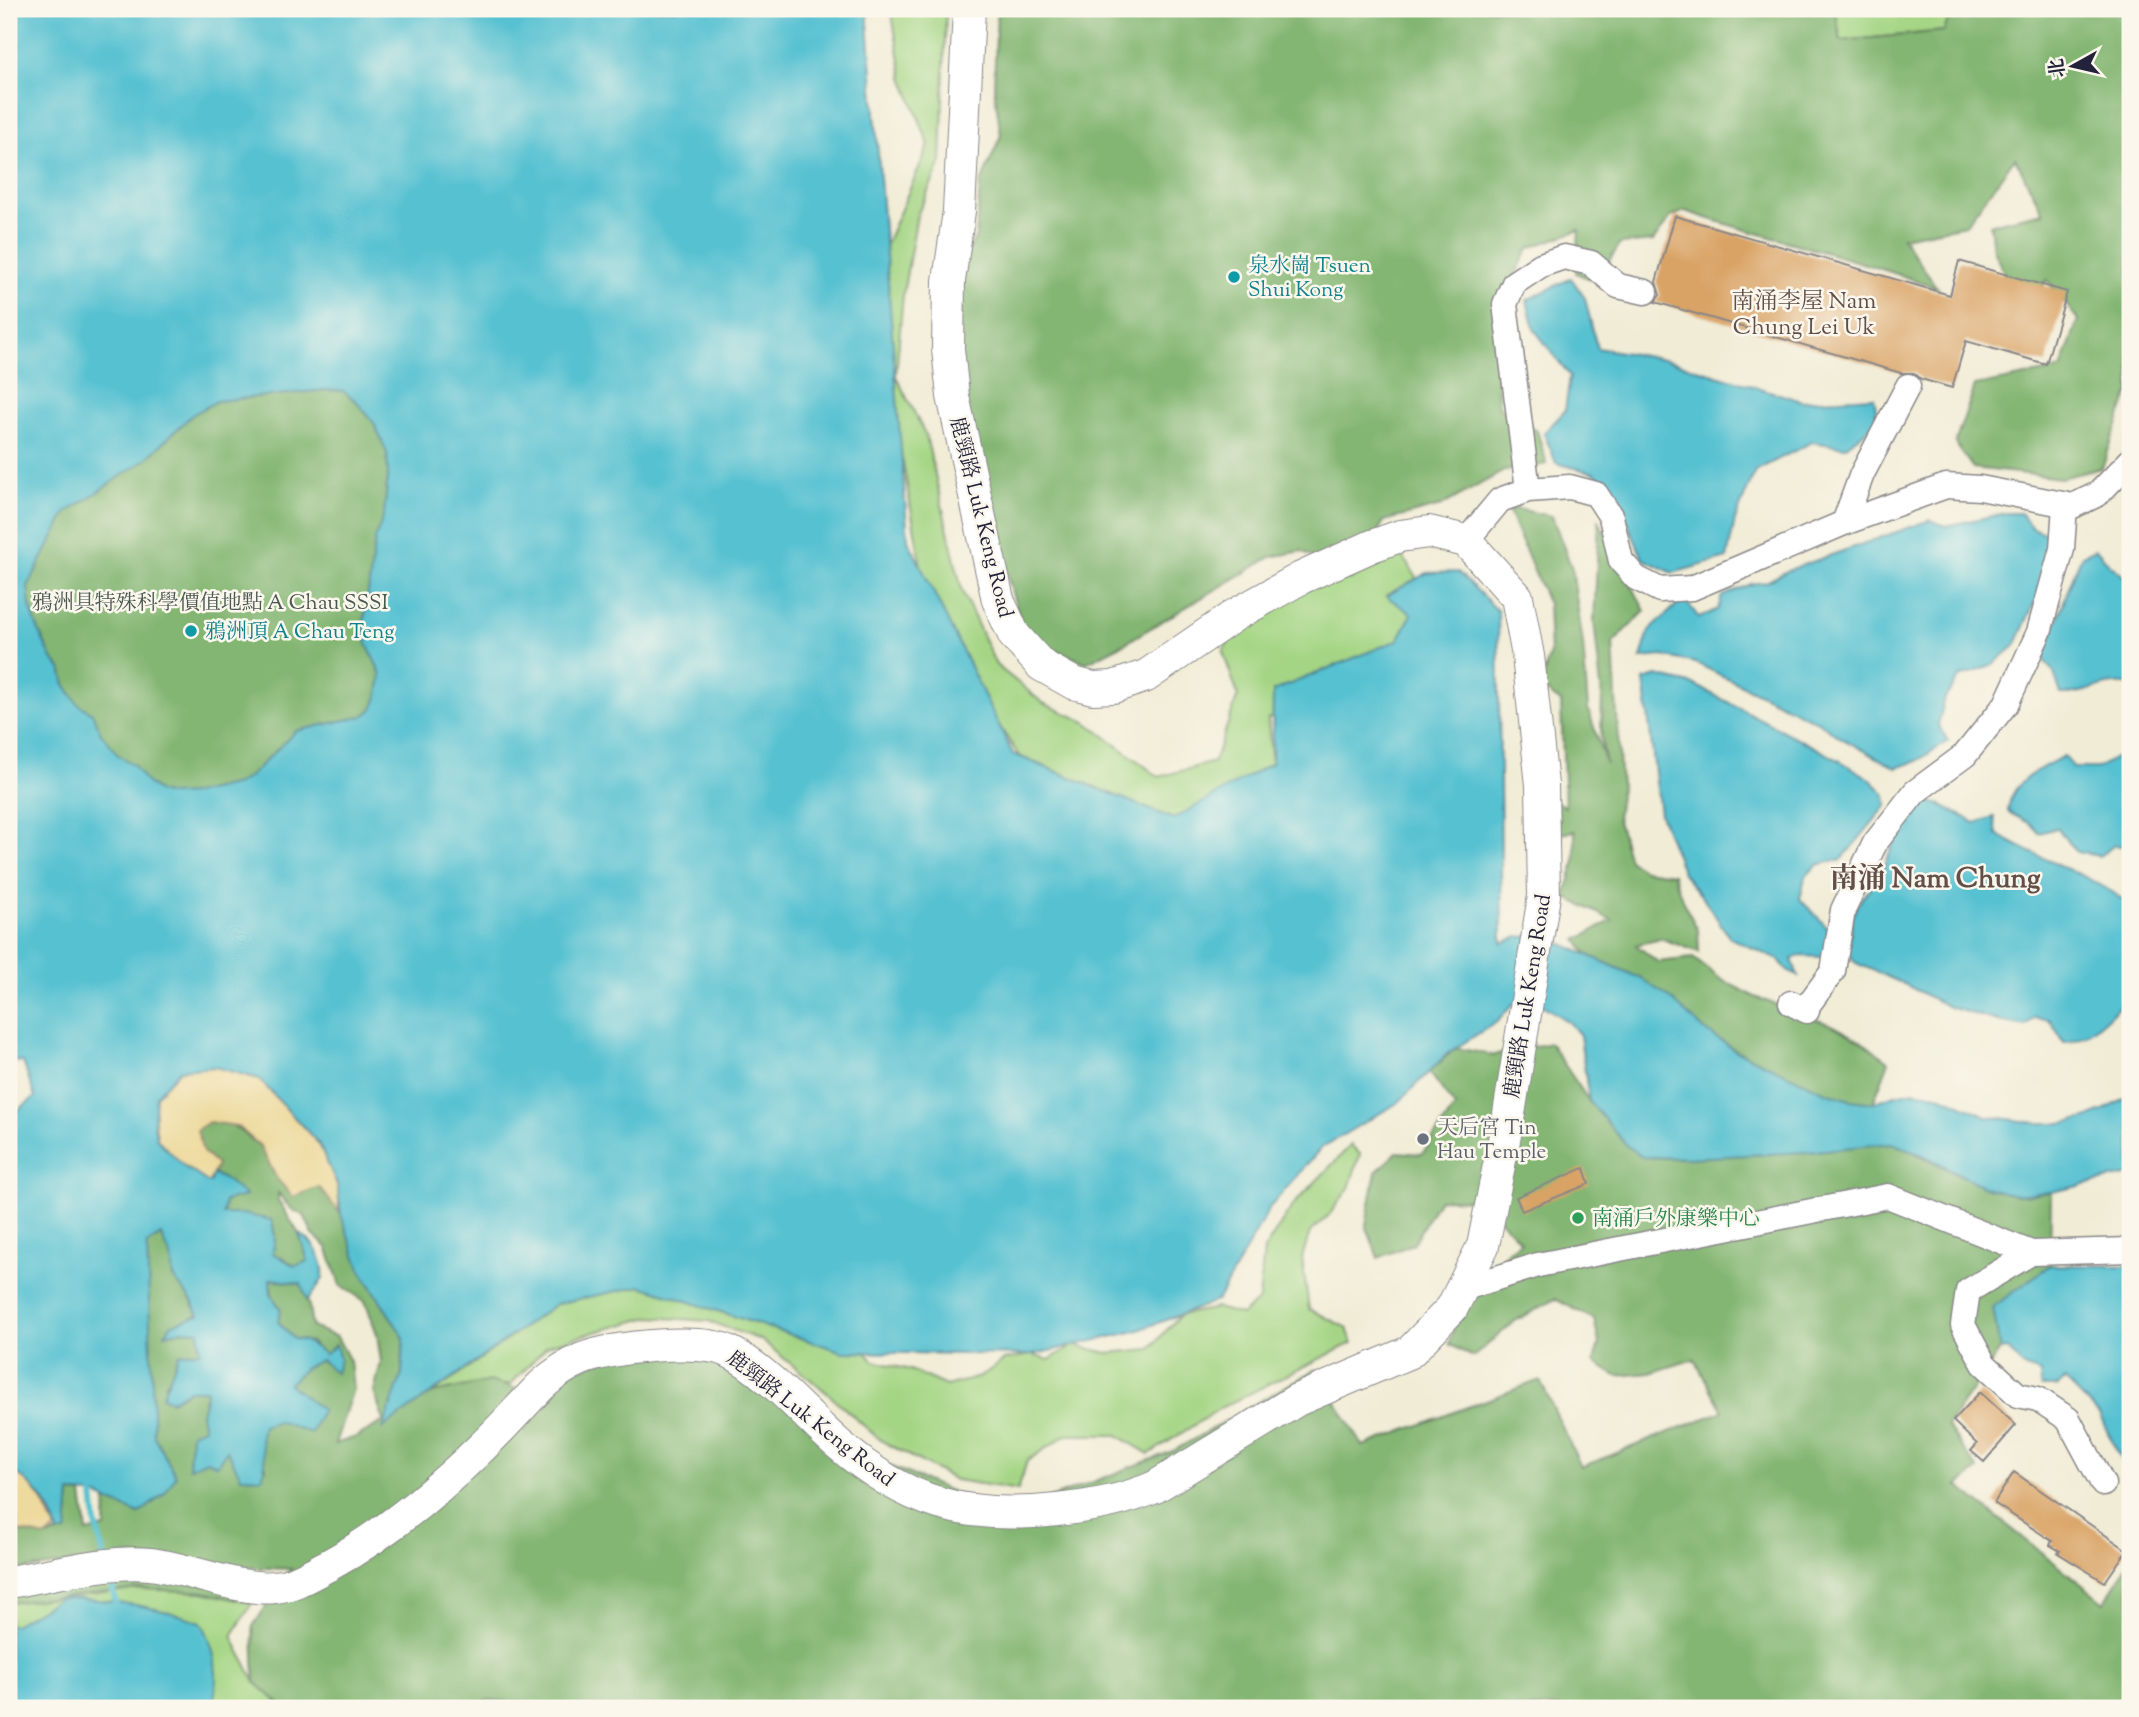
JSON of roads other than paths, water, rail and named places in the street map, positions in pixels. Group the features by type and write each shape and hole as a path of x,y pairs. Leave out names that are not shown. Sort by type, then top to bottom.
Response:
{"street":[{"name":"鹿頸路 Luk Keng Road","path":"9,1582 114,1565 138,1564 158,1565 258,1587 290,1584 348,1555 397,1521 447,1479 559,1371 580,1360 603,1353 686,1344 711,1345 735,1355 766,1378 866,1466 893,1484 926,1500 960,1509 992,1513 1040,1512 1093,1505 1133,1495 1155,1486 1297,1400 1410,1352 1452,1308 1483,1246 1508,1119 1544,896 1542,786 1528,656 1517,597 1466,541 1429,532 1400,536 1372,546 1301,578 1260,599 1155,670 1125,684 1101,688 1073,683 1051,672 1030,655 1007,625 998,600 948,365 949,281 959,211 970,9"},
{"path":"1528,489 1505,304 1514,283 1541,265 1563,257 1591,263 1618,286 1645,292"},
{"path":"1844,523 1862,474 1908,386"},
{"path":"1466,541 1500,500 1528,489 1570,487 1597,494 1611,517 1621,561 1636,578 1660,590 1692,588 1844,523 1946,486 1980,488 2073,506 2098,494 2130,461"},
{"path":"1791,1003 1807,1011 1808,1005 1833,971 1843,910 1875,843 1915,792 1965,755 2006,704 2039,632 2062,549 2065,505"},
{"path":"1462,1289 1538,1265 1888,1196 2031,1253 2130,1251"},
{"path":"2031,1253 1968,1290 1963,1325 1984,1364 2018,1395 2038,1399 2068,1419 2104,1484"}],"water":[{"path":"9,9 867,9 908,540 1013,754 1173,819 1272,763 1273,691 1398,640 1412,614 1386,596 1427,573 1458,572 1498,611 1502,943 1518,937 1535,936 1556,941 1640,978 1669,997 1703,1029 1735,1050 1826,1092 1850,1100 1873,1103 1915,1091 1942,1096 1986,1116 2037,1123 2061,1123 2087,1118 2130,1094 2130,1175 2051,1192 2015,1195 1984,1187 1923,1155 1892,1143 1807,1152 1689,1158 1642,1157 1628,1147 1589,1101 1580,1035 1570,1023 1539,1003 1514,1003 1498,1021 1448,1053 1399,1102 1321,1148 1270,1207 1217,1301 1136,1331 1032,1355 843,1352 641,1286 556,1304 383,1428 402,1374 404,1338 360,1269 341,1215 337,1184 319,1144 259,1079 215,1067 180,1070 156,1096 154,1125 157,1139 185,1167 209,1183 213,1174 228,1181 246,1196 225,1201 223,1214 243,1214 272,1220 275,1237 273,1253 295,1266 308,1261 299,1234 313,1246 322,1264 323,1277 307,1301 301,1284 270,1279 271,1294 281,1310 278,1322 294,1339 305,1341 325,1354 336,1345 340,1359 336,1373 321,1360 305,1368 289,1384 322,1410 311,1433 278,1421 263,1426 261,1440 265,1465 262,1478 241,1477 227,1450 217,1465 207,1460 189,1468 191,1433 204,1428 201,1414 207,1390 189,1390 171,1401 162,1397 179,1354 200,1351 199,1331 183,1330 165,1334 172,1324 199,1315 192,1301 173,1277 171,1257 161,1235 147,1244 154,1436 176,1476 165,1493 139,1514 93,1494 70,1493 67,1531 58,1534 46,1504 26,1481 9,1468 9,1117 35,1097 23,1062 9,1061","holes":["327,390 343,391 356,401 374,423 387,453 384,514 375,539 364,622 367,644 381,675 377,700 373,708 363,716 296,731 250,776 237,784 194,794 170,795 159,792 146,782 134,765 118,755 101,733 92,713 78,704 65,684 61,668 52,659 38,629 30,606 28,586 66,513 145,460 192,415 217,401"]},
{"path":"1571,278 1585,298 1597,348 1664,359 1802,401 1874,397 1878,421 1845,447 1812,442 1755,471 1735,520 1727,558 1673,573 1643,559 1614,491 1594,473 1556,463 1544,433 1565,411 1570,376 1534,329 1527,300"},
{"path":"2006,513 2020,513 2032,528 2049,535 2049,554 2038,595 2015,646 1991,666 1960,677 1945,698 1938,725 1948,741 1917,761 1896,768 1841,738 1820,723 1696,663 1662,656 1641,658 1649,631 1684,598 1699,618 1718,609 1722,596 1930,520 1946,526"},
{"path":"2096,549 2130,581 2130,685 2113,684 2079,693 2061,694 2054,673 2043,659 2082,555"},
{"path":"1657,676 1695,685 1839,760 1869,778 1884,793 1887,805 1842,859 1817,865 1805,877 1800,899 1827,927 1831,939 1823,957 1799,956 1792,959 1798,976 1789,972 1779,960 1730,938 1683,873 1660,814 1644,680"},
{"path":"2130,744 2130,847 2115,845 2099,856 2077,852 2057,828 2039,833 2031,824 2008,812 2010,801 2020,784 2045,766 2064,756 2074,768 2098,768 2118,756"},
{"path":"1926,802 1942,805 1975,823 1994,817 1997,834 2099,884 2130,905 2130,994 2091,1031 2073,1041 2064,1042 2049,1019 2034,1018 2026,1026 1949,1007 1856,963 1849,954 1852,922 1857,905 1880,874 1902,826"},
{"path":"2050,1265 2130,1266 2130,1473 2099,1414 2065,1380 2057,1387 2041,1387 2040,1373 2025,1368 2007,1349 2000,1350 1993,1307"},
{"path":"60,1598 132,1604 201,1622 210,1642 215,1664 216,1686 212,1708 9,1708 9,1625 14,1625"}],"waterway":[{"path":"93,1494 96,1524 104,1557"},
{"path":"109,1574 117,1608"}],"place":[{"name":"泉水崗 Tsuen Shui Kong","path":"1234,277"},
{"name":"鴉洲頂 A Chau Teng","path":"191,631"},
{"name":"天后宮 Tin Hau Temple","path":"1423,1139"},
{"name":"南涌戶外康樂中心","path":"1578,1218"}],"district":[{"name":"南涌李屋 Nam Chung Lei Uk","path":"1804,313"},
{"name":"南涌 Nam Chung","path":"1935,877"}],"park label":[{"name":"鴉洲具特殊科學價值地點 A Chau SSSI","path":"210,602"}]}
